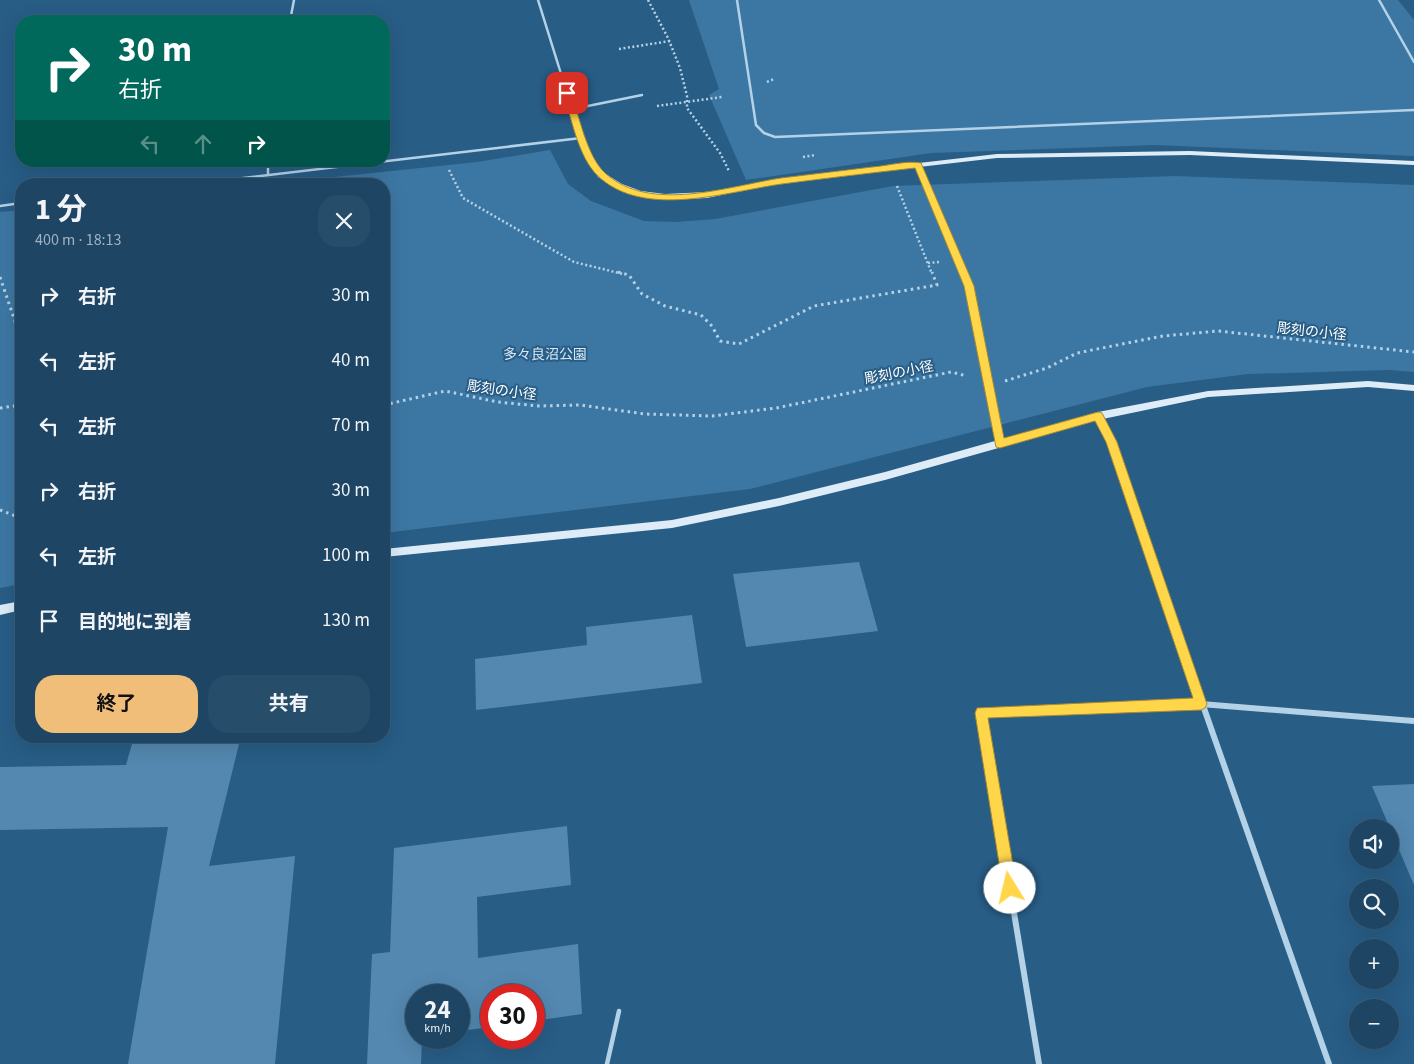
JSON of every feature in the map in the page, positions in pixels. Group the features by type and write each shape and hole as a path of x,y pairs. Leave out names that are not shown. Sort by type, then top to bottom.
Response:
{"street":[{"path":"581,138 589,158 601,174 619,186 640,193 665,197 707,195 780,181 997,156 1155,153 1414,163"},
{"path":"390,552 672,524 779,502 1000,444 1098,416 1208,394 1368,384 1414,388"},
{"path":"1098,416 1112,442 1201,704 1329,1064"},
{"path":"0,610 15,607"},
{"path":"1040,1064 981,713 1201,704 1414,721"}],"lane":[{"path":"291,15 294,0"},
{"path":"390,161 581,138 538,0"},
{"path":"737,0 756,125 760,132 770,136 783,138 1414,110"},
{"path":"1379,0 1414,62"},
{"path":"573,110 642,95"},
{"path":"918,165 969,286 1000,444"},
{"path":"268,167 268,175"},
{"path":"243,178 336,167"},
{"path":"0,206 15,204"},
{"path":"607,1064 619,1011"}],"path":[{"path":"648,0 670,41 688,100 687,108 720,153 732,176"},
{"path":"619,49 670,41"},
{"path":"649,108 688,100 722,97"},
{"path":"446,154 450,175 463,198 574,262 629,275 642,294 666,306 701,315 712,326 720,341 739,344 814,306 937,285 896,182"},
{"path":"0,277 15,321"},
{"name":"彫刻の小径","path":"390,405 445,391 498,402 539,406 580,405 645,414 712,416 776,408 951,372 988,382 1012,380 1047,368 1077,353 1163,336 1218,331 1414,352"},
{"path":"0,408 15,406"},
{"path":"0,510 15,516"}],"green space":[{"path":"689,0 1398,0 1414,20 1414,156 1156,145 931,153 746,180 709,95 719,89"},
{"name":"多々良沼公園","path":"550,150 568,184 591,201 644,221 676,222 715,219 893,186 1175,176 1414,185 1414,372 1389,370 1248,374 1147,387 750,489 390,532 390,178 325,178 477,162"},
{"path":"15,211 15,585 0,588 0,212"}],"building":[{"path":"859,562 878,631 746,647 733,574"},
{"path":"692,615 702,683 476,710 475,659 587,645 586,627"},
{"path":"132,743 239,743 209,866 295,856 275,1064 128,1064 168,827 0,830 0,767 126,765"},
{"path":"1414,784 1414,885 1399,850 1399,819 1386,819 1372,786"},
{"path":"567,826 571,885 477,897 478,958 578,944 582,1014 545,1019 545,984 480,984 480,1028 470,1030 470,984 405,984 405,1049 422,1049 421,1064 367,1064 372,954 390,952 394,848"}],"route":[{"path":"567,93 589,158 601,174 619,186 640,193 665,197 707,195 780,181 918,165 969,286 1000,444 1098,416 1112,442 1201,704 981,713 1010,888"}]}
